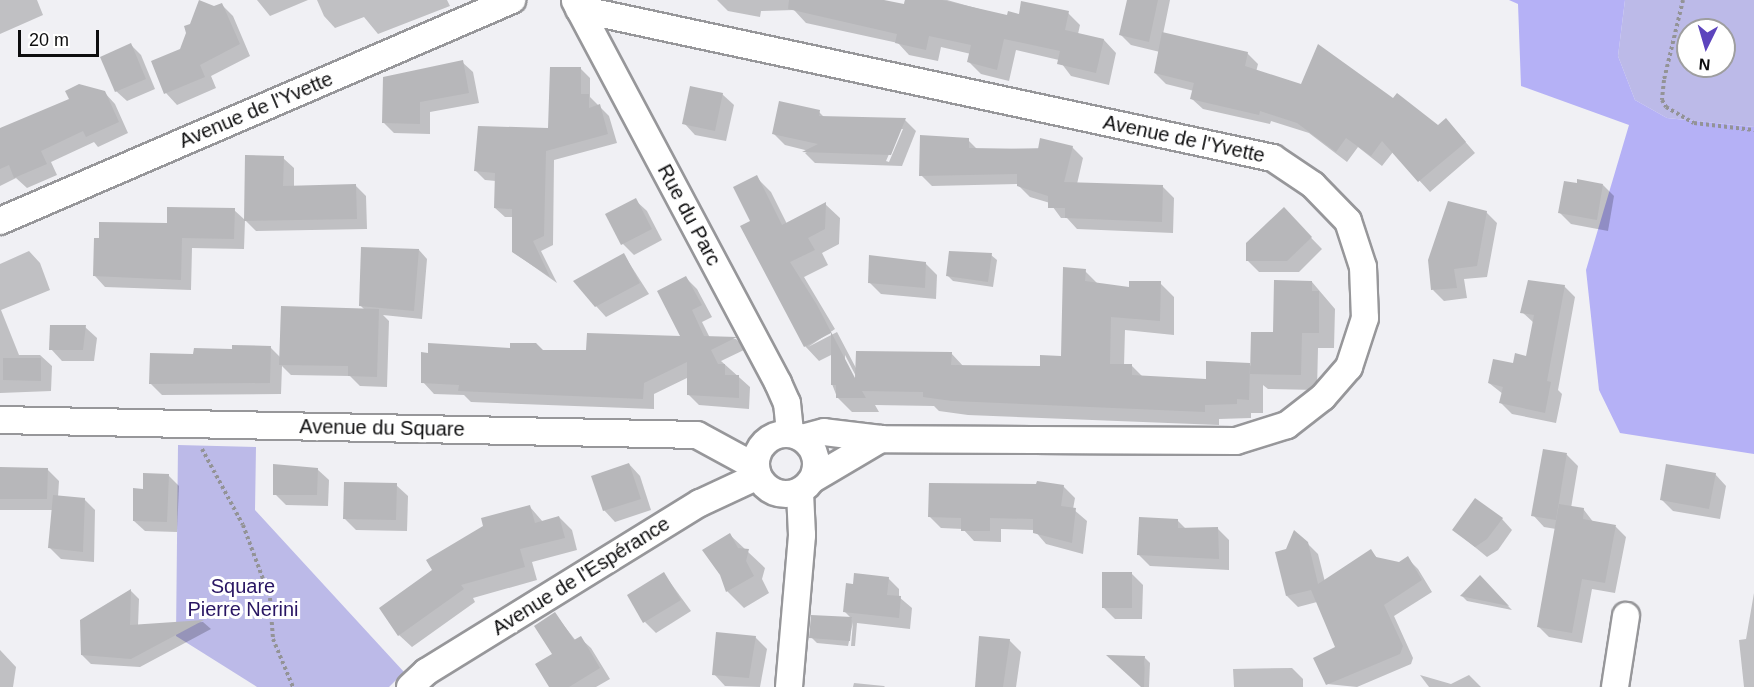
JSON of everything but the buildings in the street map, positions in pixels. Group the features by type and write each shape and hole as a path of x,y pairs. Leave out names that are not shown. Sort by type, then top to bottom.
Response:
{"street":[{"name":"Avenue de l'Yvette","path":"0,220 512,0"},
{"name":"Avenue de l'Yvette","path":"577,4 1273,158 1313,185 1348,221 1363,267 1365,318 1349,367 1323,397 1287,425 1236,441 881,439 824,432 796,436"},
{"name":"Rue du Parc","path":"577,4 778,383 787,403 796,436"},
{"name":"Avenue du Square","path":"0,420 697,435 757,472"},
{"path":"789,687 807,486 817,464 813,449 796,436 765,442 757,472 776,492 807,486 881,439"},
{"name":"Avenue de l'Espérance","path":"410,687 426,672 700,503 757,472"},
{"path":"1615,687 1626,616"}],"path":[{"path":"1683,0 1662,100 1672,113 1694,123 1754,130"},
{"path":"189,424 243,525 270,598 273,639 293,687"}],"green space":[{"path":"1625,0 1754,0 1754,127 1667,118 1635,100 1618,56"},
{"name":"Square Pierre Nerini","path":"178,445 256,447 255,510 404,672 389,687 257,687 176,636"}],"shaded area":[{"path":"1509,0 1625,0 1618,56 1635,100 1667,118 1754,127 1754,454 1620,433 1599,390 1586,270 1629,125 1521,86 1518,4"}]}
